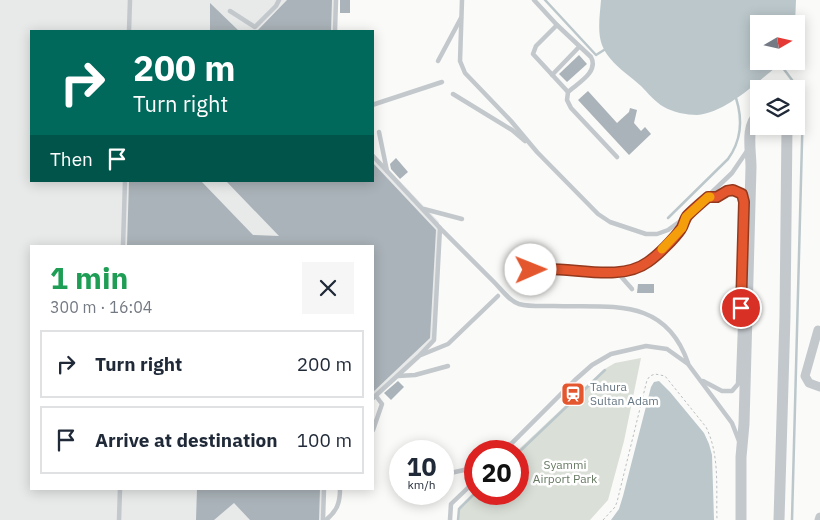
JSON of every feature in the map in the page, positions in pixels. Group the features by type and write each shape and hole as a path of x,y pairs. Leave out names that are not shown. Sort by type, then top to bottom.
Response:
{"street":[{"path":"742,520 741,457 744,424 750,135"},
{"path":"779,520 785,306 787,135"},
{"path":"818,330 805,376 809,383 820,387"},
{"path":"775,520 780,492"}],"lane":[{"path":"130,0 130,30"},
{"path":"230,10 255,27 276,6 279,0"},
{"path":"335,30 336,0"},
{"path":"462,0 462,68 465,73 598,214 617,225 646,234 657,234 676,225 732,174 741,162 749,145"},
{"path":"534,0 590,57 594,66 592,71 568,92 567,100 571,108 618,157"},
{"path":"438,60 462,16"},
{"path":"557,25 533,51 533,54 568,92"},
{"path":"552,75 579,47"},
{"path":"374,104 442,82"},
{"path":"453,94 512,130 538,152"},
{"path":"379,132 388,172"},
{"path":"374,157 440,228 518,304 629,309 644,312 663,323 671,331 684,350 688,364"},
{"path":"123,245 125,182"},
{"path":"702,381 722,390 732,391 738,384 740,368 744,202 742,194 733,190 717,197 708,197"},
{"path":"422,209 462,219"},
{"path":"511,283 524,272 538,268 617,272 636,268 648,262 682,228 686,217"},
{"path":"374,427 382,404 374,397 434,340 440,228"},
{"path":"617,272 632,289"},
{"path":"419,356 448,344 498,296"},
{"path":"515,440 592,365 611,354 632,348 655,346 667,349 688,364 702,381 732,423 738,436 741,457"},
{"path":"398,376 415,375 448,366"},
{"path":"119,520 120,490"},
{"path":"324,490 325,520"},
{"path":"325,520 335,512 340,502 340,490"},
{"path":"450,520 451,504 464,492"}],"path":[{"path":"603,520 617,502 647,380 655,374 665,376 706,427 711,437 715,454 717,520"}],"shaded area":[{"path":"0,0 335,0 334,30 30,30 30,182 374,182 374,154 439,222 435,339 374,397 374,245 30,245 30,490 324,490 323,520 0,520"},
{"path":"601,0 796,0 795,15 750,15 750,70 773,70 761,80 750,80 750,88 719,109 697,115 680,113 661,105 619,68 609,57 602,45 599,23"},
{"path":"659,381 704,433 709,444 712,455 714,520 611,520 619,509 623,496 651,387 654,382"}],"green space":[{"name":"Syammi Airport Park","path":"641,358 624,441 608,500 590,520 459,520 459,507 464,502 464,505 529,505 529,440 603,370 615,363"}],"building":[{"path":"287,0 332,0 331,30 258,30"},
{"path":"340,0 350,0 350,13 340,13"},
{"path":"210,3 238,30 210,30"},
{"path":"579,55 587,64 567,82 559,74"},
{"path":"588,91 617,123 629,112 630,108 637,110 634,123 641,131 645,127 651,134 629,155 578,100"},
{"path":"396,158 408,172 400,179 391,169 390,164"},
{"path":"374,164 436,230 430,338 374,391 374,245 127,245 129,182 202,182 253,235 279,236 227,182 374,182"},
{"path":"638,284 654,284 654,293 637,293"},
{"path":"398,381 404,387 391,400 384,393"},
{"path":"197,490 320,490 319,520 250,520 234,503 214,520 196,520"}],"waterway":[{"path":"545,0 596,55 604,50"},
{"path":"784,70 798,88 803,104 792,520"},
{"path":"668,218 728,159 736,145 740,130 740,114 736,98"},
{"path":"529,443 605,370"},
{"path":"458,520 459,509 464,504"}],"slow traffic":[{"path":"662,249 682,228 686,217 710,197"}],"place":[{"name":"Tahura Sultan Adam","path":"573,394"}],"route":[{"path":"531,270 538,268 617,272 636,268 648,262 658,253 682,228 686,217 708,197 717,197 733,190 738,191 744,198 741,308"}]}
